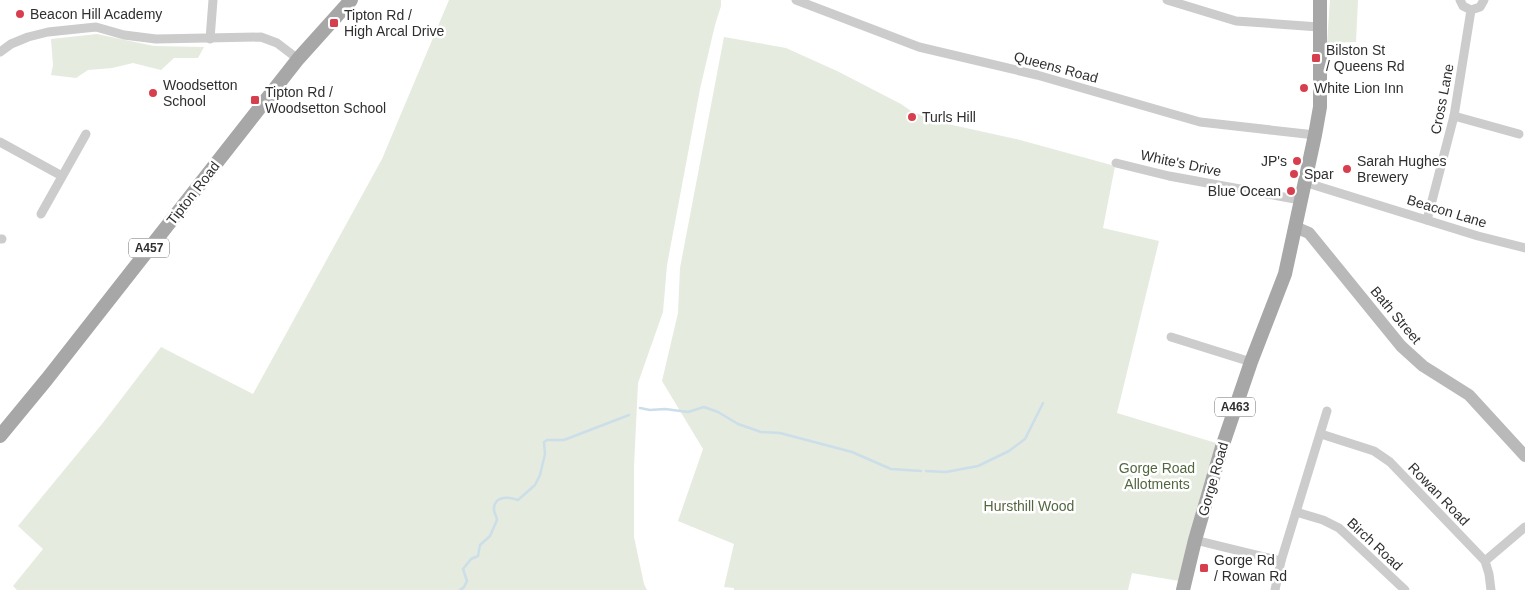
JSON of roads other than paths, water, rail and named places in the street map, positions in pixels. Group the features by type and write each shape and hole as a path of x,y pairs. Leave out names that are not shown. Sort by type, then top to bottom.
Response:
{"main road":[{"name":"Tipton Road","path":"0,436 48,380 298,59 351,0"},
{"name":"A463","path":"1295,227 1320,107 1320,0"},
{"name":"Gorge Road","path":"1183,590 1195,540 1222,447 1251,362 1282,282 1295,227"}],"street":[{"path":"210,39 214,0"},
{"name":"Queens Road","path":"796,0 919,47 1037,75 1200,122 1315,135"},
{"path":"1167,0 1236,21 1319,28"},
{"path":"1460,0 1463,6 1471,10 1480,7 1484,0"},
{"name":"Cross Lane","path":"1427,220 1454,116 1471,10"},
{"path":"0,52 11,44 28,37 48,32 87,27 103,28 156,40 260,37 277,43 298,59"},
{"path":"1454,116 1519,134"},
{"path":"41,214 86,134"},
{"path":"0,142 62,176"},
{"name":"White's Drive","path":"1116,163 1169,176 1300,200"},
{"name":"Beacon Lane","path":"1304,182 1525,248"},
{"name":"Bath Street","path":"1295,227 1308,233 1401,346 1424,366 1469,395 1525,456"},
{"path":"1170,337 1251,362"},
{"path":"1275,590 1281,562 1327,411"},
{"name":"Rowan Road","path":"1321,434 1374,451 1390,462 1485,561"},
{"name":"Birch Road","path":"1296,512 1323,520 1339,528 1405,590"},
{"path":"1491,590 1485,561 1525,527"},
{"path":"1195,540 1281,562"}],"waterway":[{"path":"926,471 946,472 978,466 1009,451 1025,439 1043,403"},
{"path":"640,408 688,412 704,407 718,412 738,424 761,432 780,433 852,452 891,469 921,471"},
{"path":"460,590 467,581 463,569 471,559 478,556 480,545 490,536 497,520 494,509 497,501 503,498 518,500 535,485 540,475 545,454 544,442 547,440 564,440 629,415"}],"place":[{"name":"Beacon Hill Academy","path":"20,14"},
{"name":"Tipton Rd / High Arcal Drive","path":"334,23"},
{"name":"Bilston St / Queens Rd","path":"1316,58"},
{"name":"White Lion Inn","path":"1304,88"},
{"name":"Woodsetton School","path":"153,93"},
{"name":"Tipton Rd / Woodsetton School","path":"255,100"},
{"name":"Turls Hill","path":"912,117"},
{"name":"JP's","path":"1297,161"},
{"name":"Sarah Hughes Brewery","path":"1347,169"},
{"name":"Spar","path":"1294,174"},
{"name":"Blue Ocean","path":"1291,191"},
{"name":"Gorge Rd / Rowan Rd","path":"1204,568"}],"park label":[{"name":"Gorge Road Allotments","path":"1157,476"},
{"name":"Hursthill Wood","path":"1029,506"}]}
